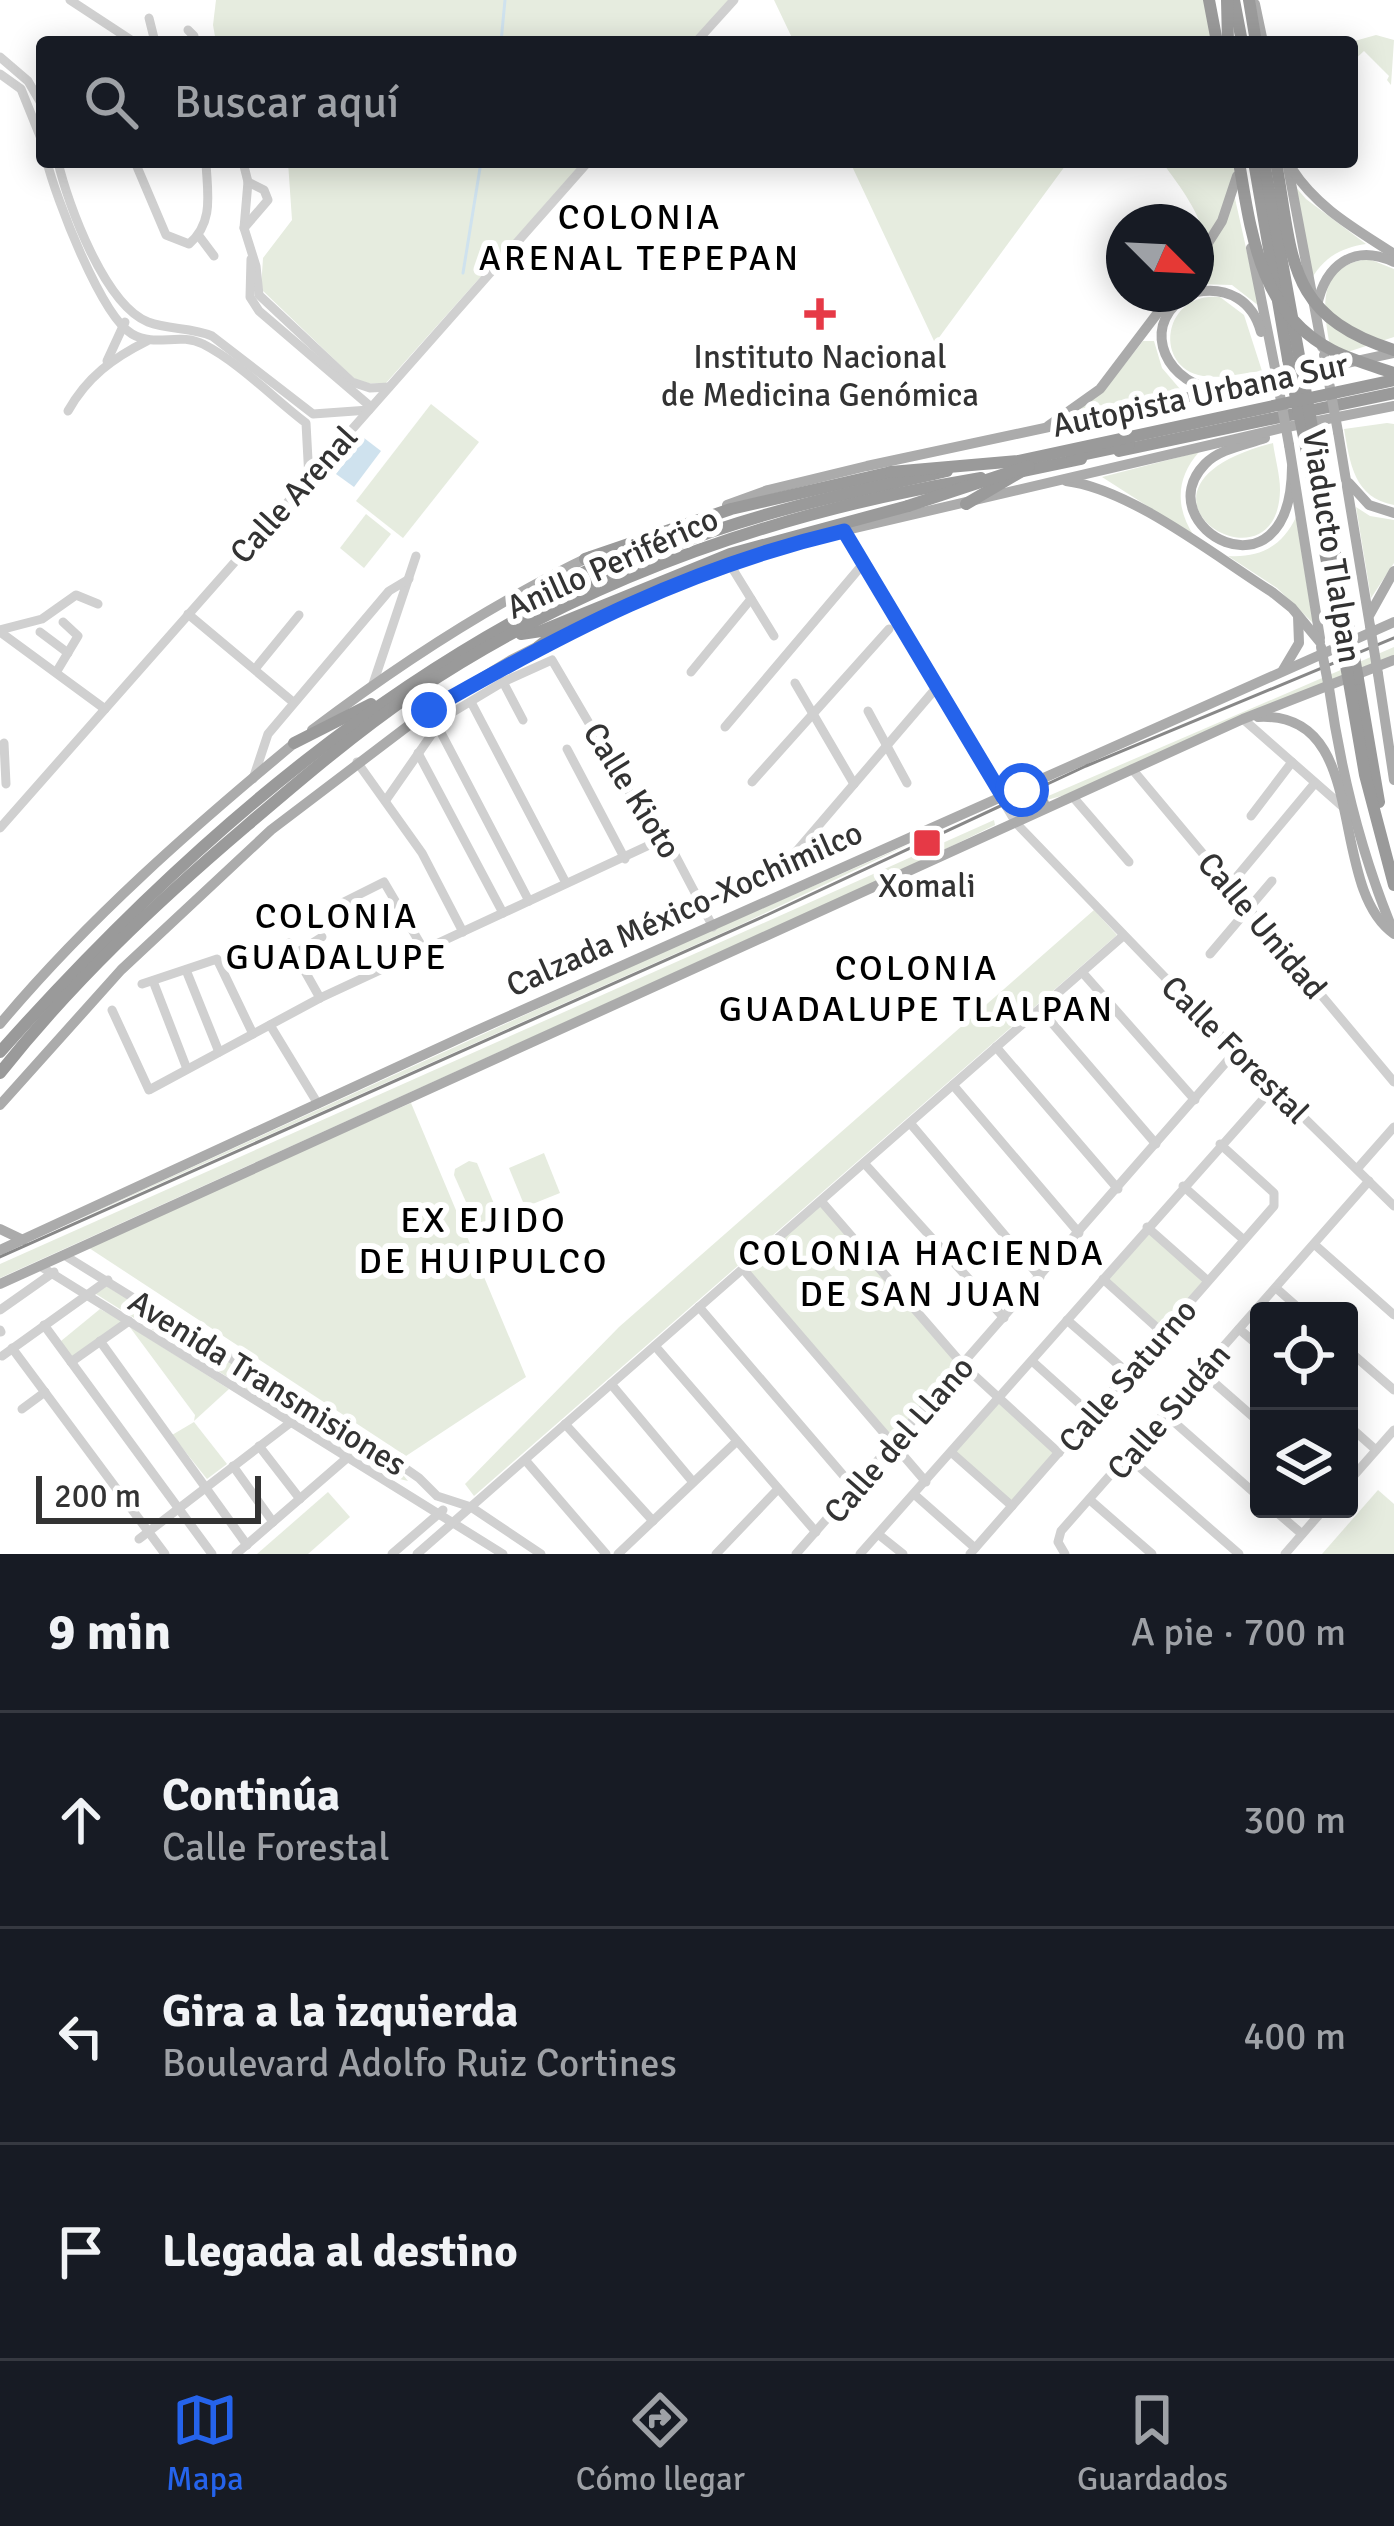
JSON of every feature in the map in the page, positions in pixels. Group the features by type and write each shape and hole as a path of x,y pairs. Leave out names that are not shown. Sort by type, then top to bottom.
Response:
{"highway":[{"path":"1207,0 1214,36"},
{"path":"1230,36 1231,0"},
{"path":"1231,0 1241,36"},
{"path":"1252,0 1259,36"},
{"path":"1237,168 1258,260 1285,311 1325,346 1394,382"},
{"name":"Viaducto Tlalpan","path":"1255,168 1284,362 1310,440 1354,681 1394,862"},
{"name":"Viaducto Tlalpan","path":"1265,168 1284,362"},
{"path":"1277,168 1293,260 1305,290 1337,325 1391,351"},
{"name":"Autopista Urbana Sur","path":"1020,467 1394,382"},
{"name":"Anillo Periférico","path":"0,1052 174,872 384,700 668,548 774,512 865,489 1394,382"},
{"path":"966,504 1020,467"},
{"path":"585,559 731,509 840,482 891,472 1020,467"},
{"path":"515,626 541,631 718,558 889,512 1020,467"},
{"name":"Anillo Periférico","path":"0,1072 140,920 295,784 411,695 515,626 644,569 744,533 872,498 1020,467"},
{"path":"515,626 563,583 642,542"},
{"path":"542,653 600,606"},
{"name":"Viaducto Tlalpan","path":"1354,681 1364,775 1394,885"},
{"path":"294,743 384,700"},
{"path":"0,1088 22,1047"}],"main road":[{"name":"Viaducto Tlalpan","path":"1237,168 1284,362 1289,445 1336,744 1358,836 1394,934"},
{"path":"1214,234 1237,168"},
{"name":"Viaducto Tlalpan","path":"1288,168 1339,437 1394,780"},
{"path":"1291,168 1305,190 1394,258"},
{"path":"1316,321 1322,286 1339,262 1361,254 1394,258"},
{"path":"1214,291 1246,302 1284,362"},
{"path":"1032,433 1057,422 1100,389 1158,312"},
{"path":"1169,312 1163,348 1173,370 1196,386 1215,389"},
{"path":"1141,335 1163,333"},
{"path":"0,1024 135,883 294,743 443,639 585,559 768,490 1391,351"},
{"path":"0,1105 150,942 271,830 429,710 542,653 607,612 730,563 844,531 1282,428 1369,410 1394,410"},
{"path":"1282,428 1202,466 1192,494 1200,524 1226,544 1252,544 1267,538 1285,514 1292,467"},
{"path":"1344,468 1363,500 1394,513"},
{"path":"1057,481 1098,488 1134,505 1272,592 1298,614 1321,645"},
{"path":"1370,621 1394,572"},
{"path":"1281,673 1297,650 1298,614"},
{"name":"Calzada México-Xochimilco","path":"1,1249 1394,622"},
{"name":"Calzada México-Xochimilco","path":"0,1284 1243,719 1394,660"},
{"path":"1243,719 1283,719 1318,739 1330,759 1371,904 1394,934"},
{"path":"1024,788 1019,801 1028,808 1055,798 1072,798"},
{"path":"0,1229 23,1240"}],"street":[{"path":"70,0 125,36"},
{"path":"701,36 734,0"},
{"path":"148,19 153,36"},
{"path":"0,57 28,81 36,95"},
{"path":"0,74 21,89 36,126"},
{"path":"49,168 64,215 108,305 123,327 148,340"},
{"path":"60,168 97,261 130,312 147,322 197,329 212,336 292,405"},
{"path":"138,168 166,235 189,244 199,236 211,196 207,168"},
{"path":"244,168 248,182 244,228 259,295 352,382 389,387"},
{"name":"Calle Arenal","path":"0,828 583,168"},
{"path":"244,228 268,200 264,190 248,182"},
{"path":"199,236 214,256"},
{"path":"252,254 248,283 259,311 370,409"},
{"path":"68,411 106,363 130,312"},
{"path":"106,363 148,340 187,338 208,347 310,418 370,409"},
{"path":"309,478 310,418"},
{"name":"Calle Forestal","path":"844,531 1016,823 1394,1206"},
{"path":"373,684 416,556"},
{"path":"730,563 774,636"},
{"path":"725,727 863,564"},
{"path":"253,780 268,734 389,591 409,578"},
{"path":"0,631 42,619 76,596 98,604"},
{"path":"691,672 752,599"},
{"path":"188,614 293,702"},
{"path":"255,669 299,614"},
{"path":"57,671 78,636 63,622"},
{"path":"752,782 889,629"},
{"path":"0,631 105,709"},
{"path":"40,632 68,653"},
{"path":"386,800 437,725 542,653"},
{"name":"Calle Kioto","path":"542,653 557,664 658,841 672,849 713,926"},
{"path":"503,682 523,720"},
{"path":"794,682 854,784"},
{"path":"795,853 937,687"},
{"path":"471,702 566,884"},
{"path":"868,711 907,783"},
{"path":"1243,719 1342,806"},
{"path":"437,725 529,901"},
{"path":"4,743 3,785 30,794"},
{"path":"567,749 625,860"},
{"path":"418,753 503,913"},
{"path":"357,762 422,853 463,932"},
{"path":"1251,816 1292,762"},
{"name":"Calle Unidad","path":"1132,769 1394,1082"},
{"path":"1230,885 1315,783"},
{"path":"1072,798 1130,862"},
{"path":"112,1010 148,1090 320,998 658,841"},
{"path":"1210,954 1272,881"},
{"path":"330,909 387,884 424,950"},
{"path":"417,1554 1123,936"},
{"path":"296,954 322,937"},
{"path":"289,943 320,998"},
{"path":"187,1070 147,983 217,959 253,1034"},
{"path":"186,970 219,1052"},
{"path":"1082,972 1195,1100"},
{"path":"1040,1009 1156,1144"},
{"path":"270,1025 318,1104"},
{"path":"996,1047 1118,1189"},
{"name":"Calle del Llano","path":"796,1554 1236,1051"},
{"path":"953,1085 1079,1233"},
{"path":"860,1554 1273,1088"},
{"path":"910,1123 1040,1276"},
{"path":"1357,1168 1394,1127"},
{"name":"Calle Saturno","path":"973,1551 1274,1206 1274,1193 1220,1144"},
{"path":"864,1163 1004,1318"},
{"name":"Calle Sudán","path":"1065,1554 1058,1542 1061,1532 1369,1181"},
{"path":"1183,1186 1244,1240"},
{"path":"821,1202 963,1365 1059,1453"},
{"path":"1147,1227 1208,1281"},
{"path":"1314,1244 1394,1315"},
{"name":"Avenida Transmisiones","path":"64,1255 379,1450 451,1503 470,1508 541,1554"},
{"name":"Avenida Transmisiones","path":"40,1266 503,1554"},
{"path":"743,1269 926,1482"},
{"path":"0,1310 54,1272"},
{"path":"1102,1279 1164,1334"},
{"path":"2,1356 108,1280"},
{"path":"1276,1288 1292,1302"},
{"path":"699,1307 855,1489"},
{"path":"1067,1320 1128,1373"},
{"path":"71,1362 129,1321"},
{"path":"44,1325 212,1554"},
{"path":"1240,1329 1250,1338"},
{"path":"100,1341 247,1545"},
{"path":"655,1346 816,1532"},
{"path":"13,1348 143,1535 165,1554"},
{"path":"1358,1360 1394,1390"},
{"path":"1032,1361 1092,1414"},
{"path":"1202,1372 1250,1414"},
{"path":"611,1384 693,1482"},
{"path":"22,1409 45,1392"},
{"path":"1165,1414 1250,1489"},
{"path":"143,1535 290,1423"},
{"path":"565,1424 653,1520"},
{"path":"1358,1471 1394,1430"},
{"path":"1358,1434 1376,1450"},
{"path":"618,1554 737,1442"},
{"path":"259,1446 300,1499"},
{"path":"952,1453 1012,1506"},
{"path":"1128,1457 1239,1554"},
{"path":"236,1554 347,1458"},
{"path":"526,1461 606,1554"},
{"path":"233,1466 273,1522"},
{"path":"417,1499 425,1493 425,1484"},
{"path":"720,1552 778,1489"},
{"path":"915,1495 973,1551"},
{"path":"1090,1500 1152,1554"},
{"path":"392,1554 451,1503"},
{"path":"1283,1518 1302,1534"},
{"path":"1286,1554 1316,1518"},
{"path":"878,1534 903,1554"}],"shaded area":[{"path":"216,0 729,0 696,36 215,36"},
{"path":"774,0 1204,0 1212,36 791,36"},
{"path":"1376,35 1394,40 1391,85 1389,76 1364,51 1358,56 1358,40"},
{"path":"288,168 578,168 386,383 360,384 261,289 263,258 292,220"},
{"path":"853,168 1064,168 935,343"},
{"path":"1166,168 1235,168 1236,176 1214,229 1214,204 1190,204"},
{"path":"1293,184 1366,244 1332,256 1309,284"},
{"path":"1234,194 1259,306 1232,285 1214,284 1214,234"},
{"path":"1369,259 1394,269 1394,337 1332,357 1325,310 1330,282 1350,264"},
{"path":"1214,297 1244,315 1262,371 1203,376 1176,359 1171,331 1176,317 1181,312 1214,312"},
{"path":"1143,341 1154,341 1162,368 1180,389 1066,418 1106,388"},
{"path":"431,404 479,442 403,538 356,501"},
{"path":"1394,424 1394,505 1362,487 1344,429"},
{"path":"1273,443 1280,490 1272,522 1253,536 1230,536 1210,525 1197,507 1200,485 1223,463"},
{"path":"1199,452 1186,472 1181,493 1194,536 1102,477"},
{"path":"1356,507 1370,516 1394,520 1394,563 1371,598"},
{"path":"366,514 391,534 364,568 340,548"},
{"path":"1296,517 1313,623 1277,588 1228,556 1268,548 1284,536"},
{"path":"1394,647 1394,658 1065,795 1025,806"},
{"path":"994,820 995,825 923,860 0,1278 0,1264"},
{"path":"912,843 740,925 55,1230 669,949"},
{"path":"1094,910 1117,935 474,1496 465,1484 619,1327"},
{"path":"411,1103 526,1377 406,1456 86,1246"},
{"path":"544,1153 560,1193 525,1207 509,1168"},
{"path":"469,1161 477,1163 497,1211 482,1223 474,1220 454,1175 455,1169"},
{"path":"821,1205 960,1365 896,1441 747,1269"},
{"path":"1149,1231 1207,1284 1164,1332 1107,1279"},
{"path":"106,1286 391,1460 408,1481 383,1475 96,1294"},
{"path":"100,1309 122,1321 71,1357 61,1341"},
{"path":"129,1326 229,1389 194,1421 195,1415"},
{"path":"999,1401 1058,1453 1012,1506 954,1452"},
{"path":"194,1422 227,1464 207,1479 172,1435"},
{"path":"1378,1490 1394,1504 1394,1554 1322,1554 1358,1518"},
{"path":"328,1492 350,1517 308,1554 257,1554"}],"water":[{"path":"364,438 381,451 354,487 336,474"}],"waterway":[{"path":"502,36 505,0"},
{"path":"463,273 480,168"}],"tram line":[{"path":"0,1257 767,915 1086,766 1394,638"}],"place":[{"name":"Instituto Nacional de Medicina Genómica","path":"820,314"},
{"name":"Xomali","path":"927,843"}],"district":[{"name":"COLONIA ARENAL TEPEPAN","path":"640,236"},
{"name":"COLONIA GUADALUPE","path":"337,936"},
{"name":"COLONIA GUADALUPE TLALPAN","path":"917,988"},
{"name":"EX EJIDO DE HUIPULCO","path":"484,1240"},
{"name":"COLONIA HACIENDA DE SAN JUAN","path":"922,1272"}],"route":[{"path":"429,710 511,660 639,598 695,574 844,531 1003,797 1022,790"}]}
